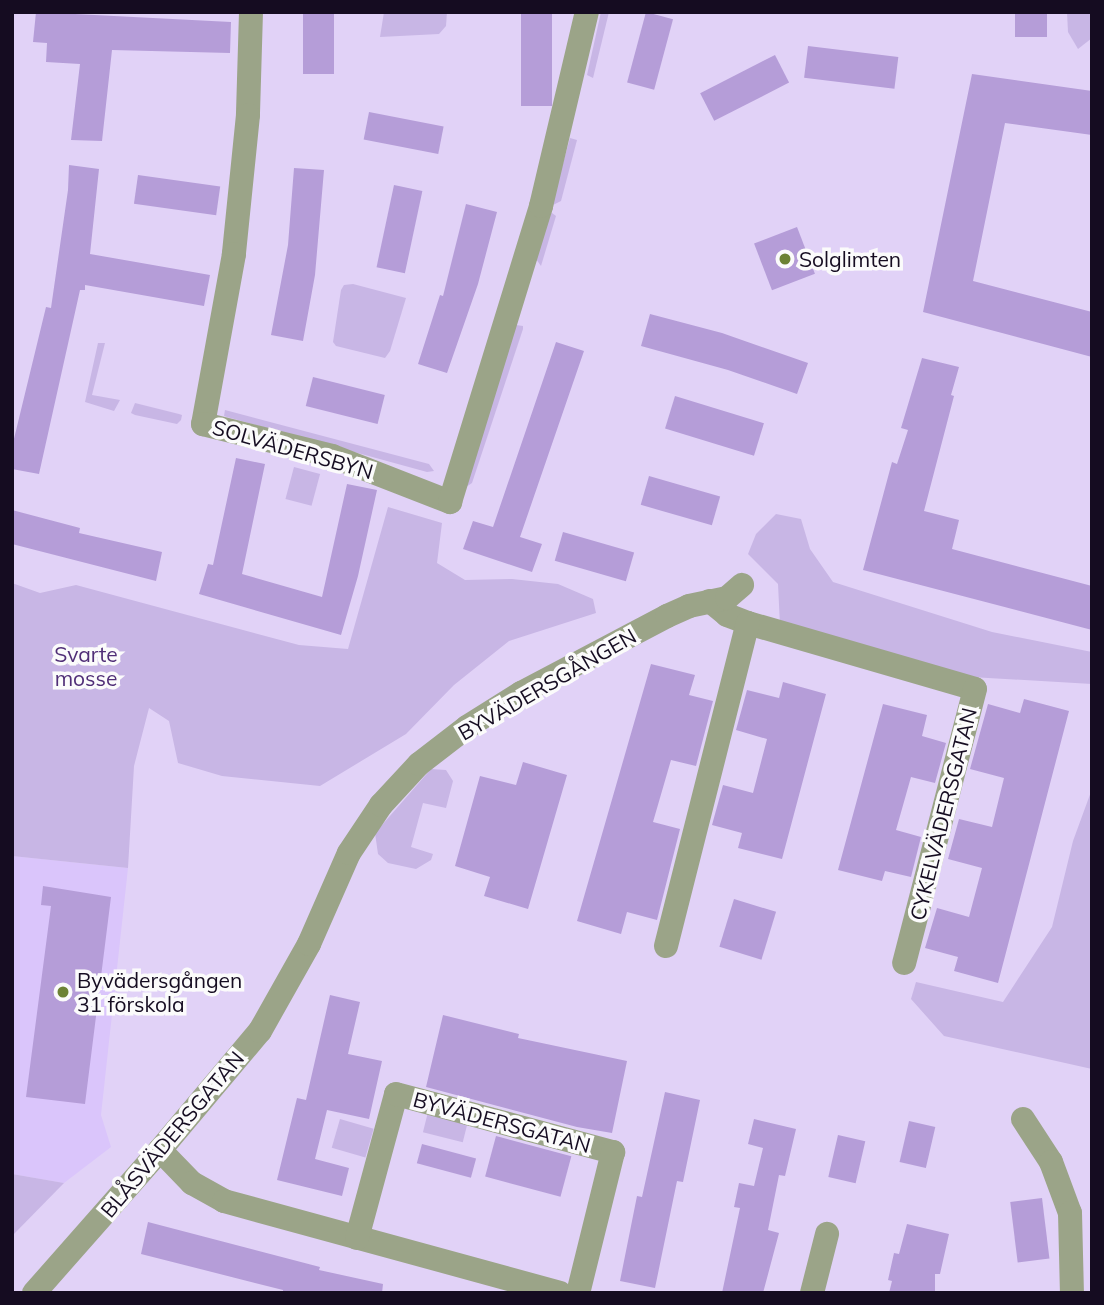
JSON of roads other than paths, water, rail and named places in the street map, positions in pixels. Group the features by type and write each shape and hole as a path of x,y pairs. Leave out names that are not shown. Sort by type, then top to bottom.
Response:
{"street":[{"name":"SOLVÄDERSBYN","path":"251,12 248,115 234,254 203,424 332,456 450,502 541,206 587,12"},
{"name":"BYVÄDERSGÅNGEN","path":"298,966 334,884 363,830 396,788 441,745 521,693 667,616 727,598 742,585"},
{"name":"CYKELVÄDERSGATAN","path":"710,601 727,615 748,623 975,689 904,963"},
{"path":"666,946 748,623"},
{"name":"BLÅSVÄDERSGATAN","path":"34,1293 260,1031 298,966"},
{"name":"BYVÄDERSGATAN","path":"357,1238 396,1094 613,1152 578,1293"},
{"path":"1023,1119 1051,1161 1070,1213 1072,1293"},
{"path":"160,1150 192,1183 208,1194 560,1293"},
{"path":"812,1293 827,1234"}],"place":[{"name":"Solglimten","path":"785,259"},
{"name":"Byvädersgången 31 förskola","path":"63,992"}],"park label":[{"name":"Svarte mosse","path":"86,666"}]}
